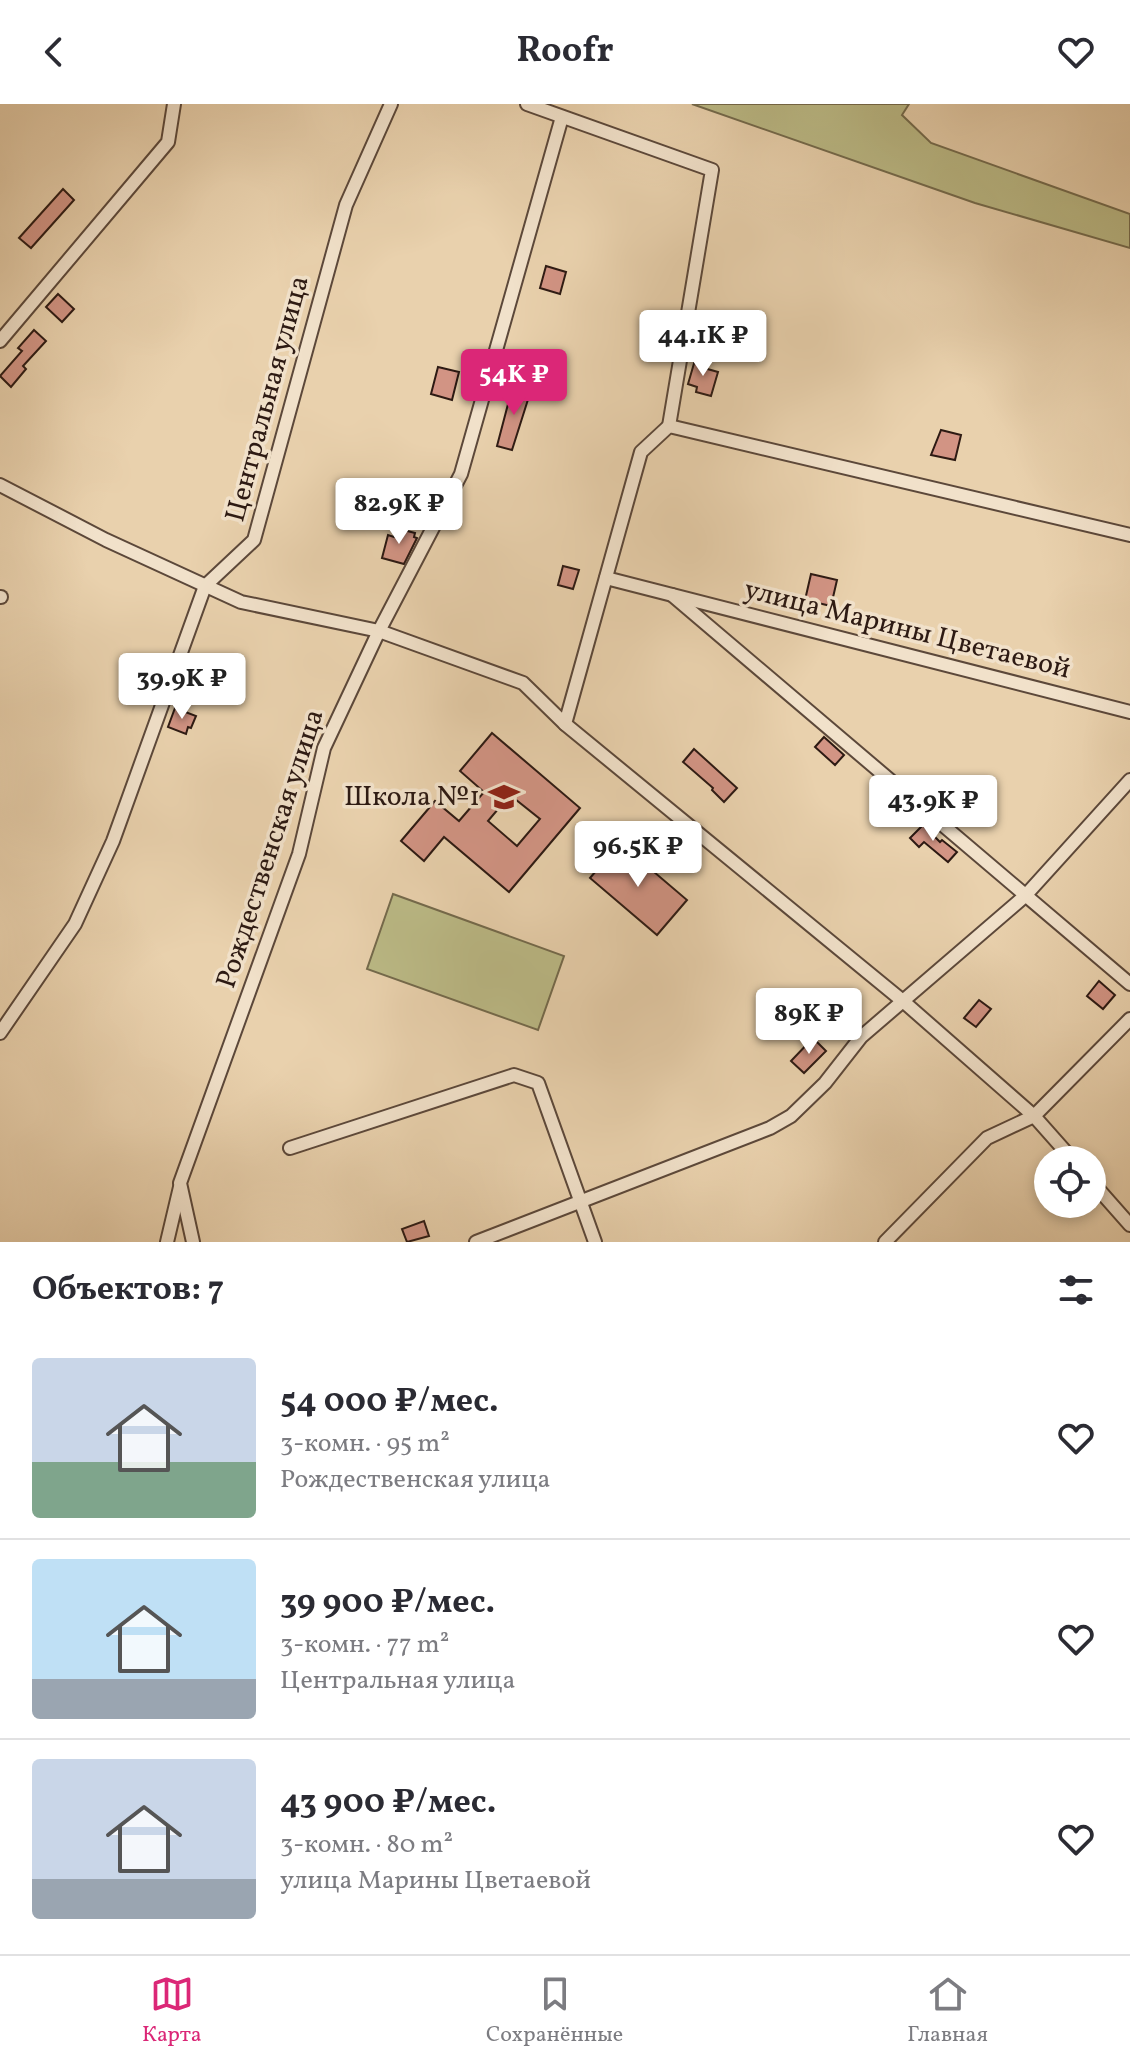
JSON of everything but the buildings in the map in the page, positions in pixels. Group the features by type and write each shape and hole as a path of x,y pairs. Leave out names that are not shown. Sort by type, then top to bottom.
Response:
{"street":[{"path":"0,341 168,142 174,104"},
{"name":"Центральная улица","path":"0,1033 75,924 113,841 205,586 254,540 346,205 391,104"},
{"path":"527,104 712,170 669,426 641,452 565,724"},
{"name":"Рождественская улица","path":"167,1242 180,1183 299,854 324,748 379,631 461,474 562,117"},
{"path":"669,426 1130,535"},
{"path":"0,485 106,540 241,602 379,631 523,683 565,724 904,1002 1034,1116 1061,1146"},
{"name":"улица Марины Цветаевой","path":"606,578 1130,712"},
{"name":"улица Марины Цветаевой","path":"672,595 1130,984"},
{"path":"476,1242 770,1128 791,1116 825,1083 861,1037 1025,896 1130,780"},
{"path":"885,1242 987,1138 1034,1116 1130,1019"},
{"path":"290,1148 514,1075 538,1083 595,1242"},
{"path":"180,1183 193,1242"},
{"path":"1106,1198 1130,1225"}],"shaded area":[{"path":"692,104 909,104 902,115 931,143 1130,214 1130,248 975,203"},
{"path":"393,894 564,956 538,1030 367,969"}],"place":[{"name":"Школа №1","path":"504,797"}]}
